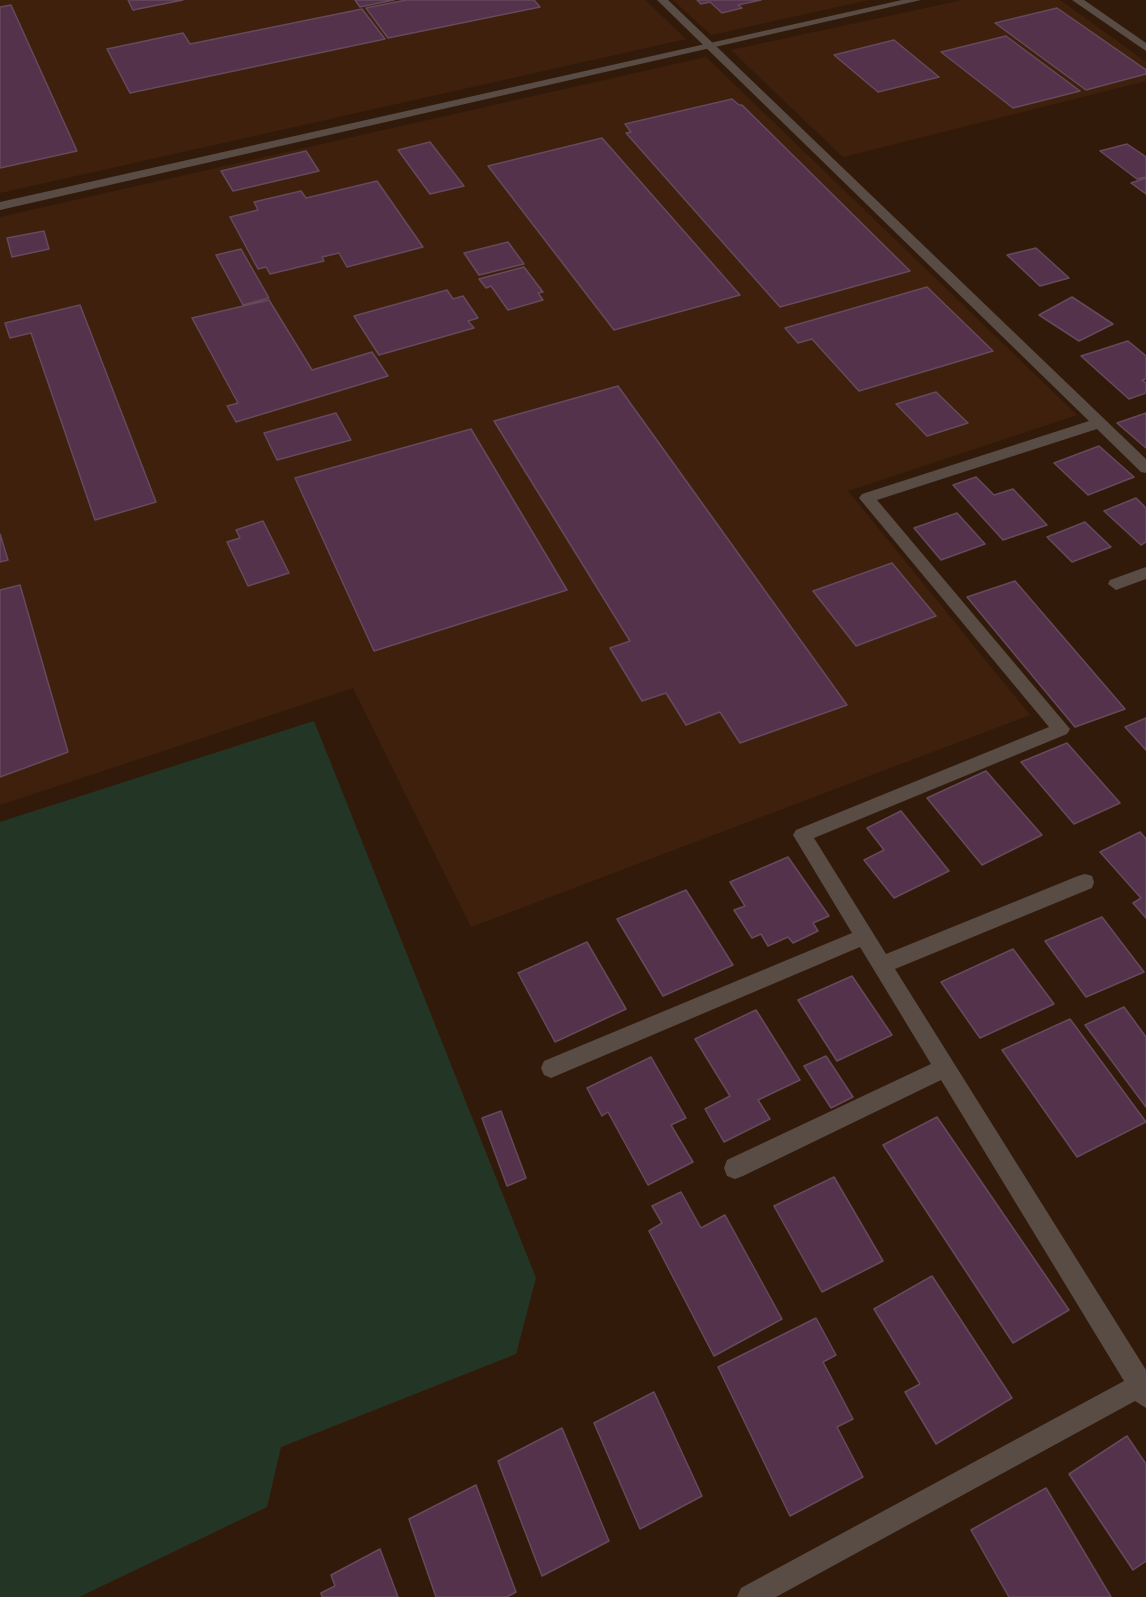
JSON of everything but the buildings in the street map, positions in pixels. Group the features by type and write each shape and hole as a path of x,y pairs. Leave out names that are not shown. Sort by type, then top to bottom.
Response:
{"street":[{"path":"662,0 1146,468"},
{"path":"0,206 916,0"},
{"path":"1077,0 1146,48"},
{"path":"750,1597 777,1591 1144,1388 802,835 1061,729 867,498 1099,423"},
{"path":"1116,584 1146,573"},
{"path":"882,965 1085,882"},
{"path":"551,1068 864,937"},
{"path":"735,1168 944,1068"}],"shaded area":[{"path":"0,0 645,0 686,39 0,193"},
{"path":"673,0 869,0 711,35"},
{"path":"963,0 1060,0 1146,62 1146,81 843,157 731,50"},
{"path":"706,57 1077,415 848,491 1030,715 471,927 353,688 0,805 0,217"}],"green space":[{"path":"314,721 536,1278 516,1354 281,1447 267,1507 79,1597 0,1597 0,822"}]}
